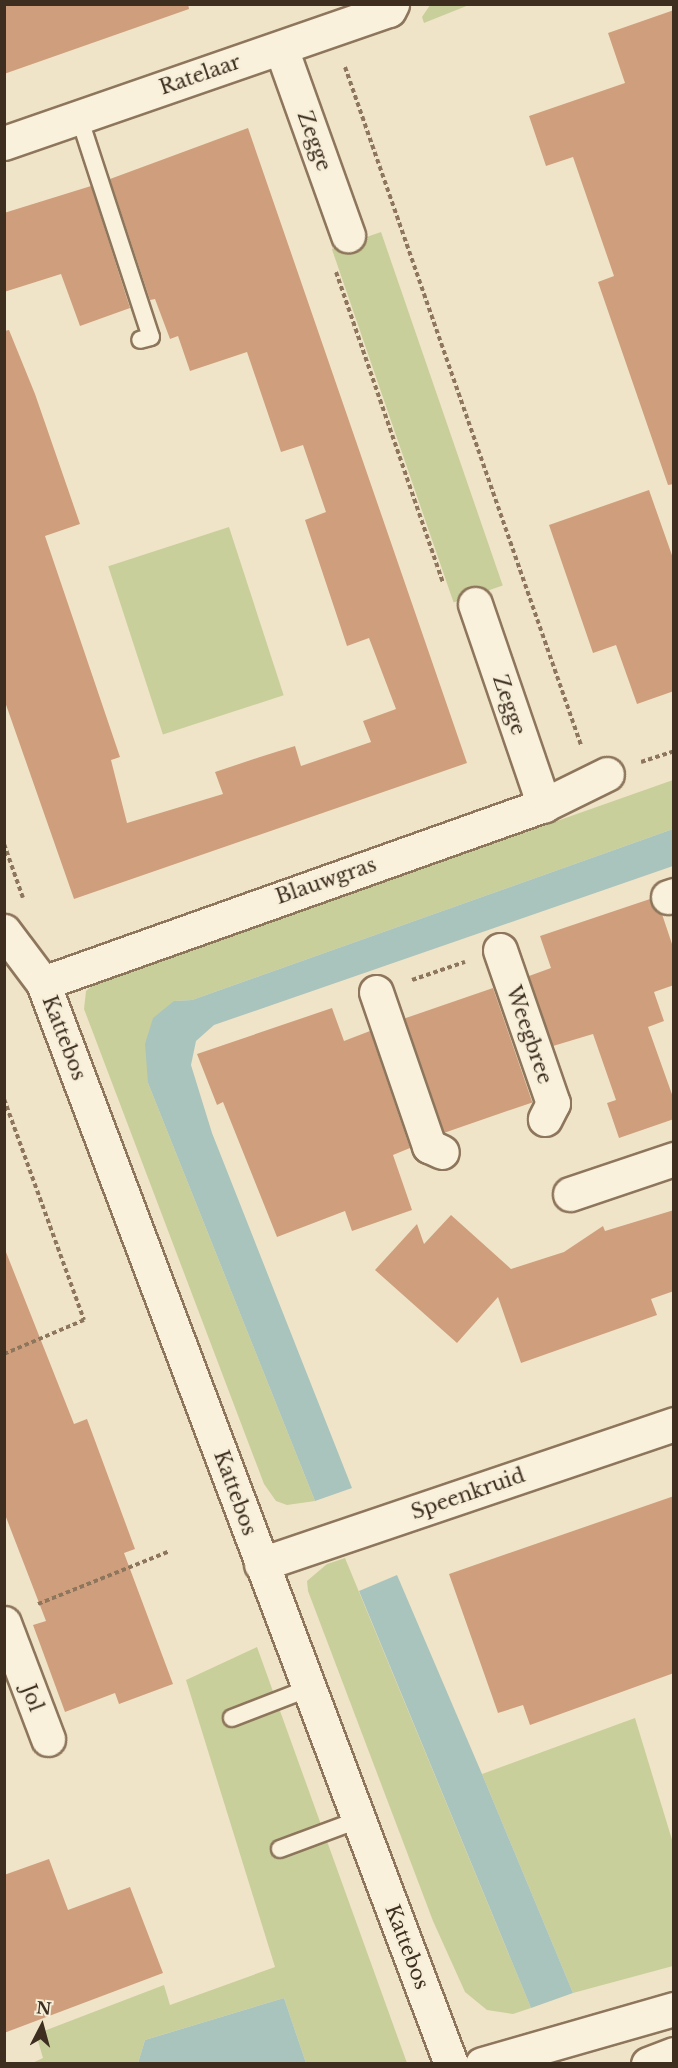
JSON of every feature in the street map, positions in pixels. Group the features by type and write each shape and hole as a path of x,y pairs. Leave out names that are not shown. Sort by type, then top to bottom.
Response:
{"street":[{"name":"Ratelaar","path":"4,143 389,10 392,4"},
{"name":"Zegge","path":"281,48 340,248"},
{"name":"Zegge","path":"475,604 544,806"},
{"name":"Blauwgras","path":"43,982 544,806 607,774"},
{"name":"Kattebos","path":"16,921 43,982 307,1689 451,2064"},
{"name":"Weegbree","path":"500,950 553,1104 545,1119"},
{"path":"376,992 429,1146 442,1152"},
{"path":"570,1194 674,1159"},
{"name":"Speenkruid","path":"261,1564 674,1424"},
{"name":"Jol","path":"18,1615 48,1739"},
{"path":"482,2064 674,2009"},
{"path":"648,2064 674,2054"}],"lane":[{"path":"79,117 151,336 140,340"},
{"path":"232,1718 307,1689"},
{"path":"280,1850 358,1820"}],"path":[{"path":"342,57 583,751"},
{"path":"340,248 446,589"},
{"path":"4,844 16,921"},
{"path":"376,992 500,950"},
{"path":"4,1099 84,1320 4,1354"},
{"path":"18,1615 170,1551"}],"green space":[{"path":"430,5 469,5 424,23 422,17"},
{"path":"381,232 503,586 454,603 332,249"},
{"path":"229,527 284,695 163,735 108,566"},
{"path":"673,780 673,829 192,1000 174,1001 148,1083 315,1501 287,1505 276,1501 264,1484 84,1009 86,991 110,971 175,956"},
{"path":"345,1558 531,2008 513,2014 487,2010 465,1992 433,1921 308,1591 307,1581 327,1564"},
{"path":"257,1647 407,2063 306,2063 284,1998 145,2040 138,2063 30,2064 43,2058 36,2034 164,1985 170,2005 275,1967 186,1680"},
{"path":"635,1718 673,1843 673,1966 573,1993 482,1774"}],"water":[{"path":"673,829 673,866 214,1025 196,1041 191,1065 212,1133 352,1488 315,1501 148,1083 145,1044 153,1018 174,1001 192,1000"},
{"path":"397,1575 573,1993 531,2008 359,1591"},
{"path":"284,1998 306,2063 138,2063 145,2040"}],"building":[{"path":"4,4 188,4 189,9 4,74"},
{"path":"674,10 674,484 668,485 598,282 614,276 573,157 546,166 529,116 625,83 608,33"},
{"path":"248,128 467,763 74,899 4,699 4,331 9,330 35,394 80,524 45,536 120,757 111,760 127,823 223,794 215,772 260,757 295,746 301,766 371,742 363,721 396,709 369,638 347,646 305,520 326,512 303,445 281,452 247,352 190,371 178,336 170,339 155,299 150,300 110,179"},
{"path":"91,186 130,308 80,326 61,274 4,292 4,213"},
{"path":"649,490 674,561 674,691 637,704 616,645 593,653 549,525"},
{"path":"650,899 662,914 674,950 674,985 654,992 664,1021 648,1027 674,1100 674,1119 619,1138 607,1103 616,1100 593,1034 553,1046 529,976 551,968 540,936"},
{"path":"493,988 532,1102 444,1133 405,1018"},
{"path":"332,1008 344,1041 370,1031 410,1148 393,1155 412,1210 352,1231 345,1211 277,1237 223,1102 217,1105 197,1054"},
{"path":"674,1210 674,1291 651,1299 657,1315 521,1363 498,1297 457,1343 375,1270 417,1224 424,1244 451,1215 511,1269 564,1252 603,1226 605,1231"},
{"path":"4,1247 74,1424 87,1419 135,1549 124,1553 173,1684 119,1704 115,1693 65,1712 33,1625 46,1621 4,1512"},
{"path":"674,1496 674,1673 530,1725 523,1705 498,1713 449,1574"},
{"path":"49,1859 68,1910 130,1887 163,1973 4,2033 4,1875"}]}
